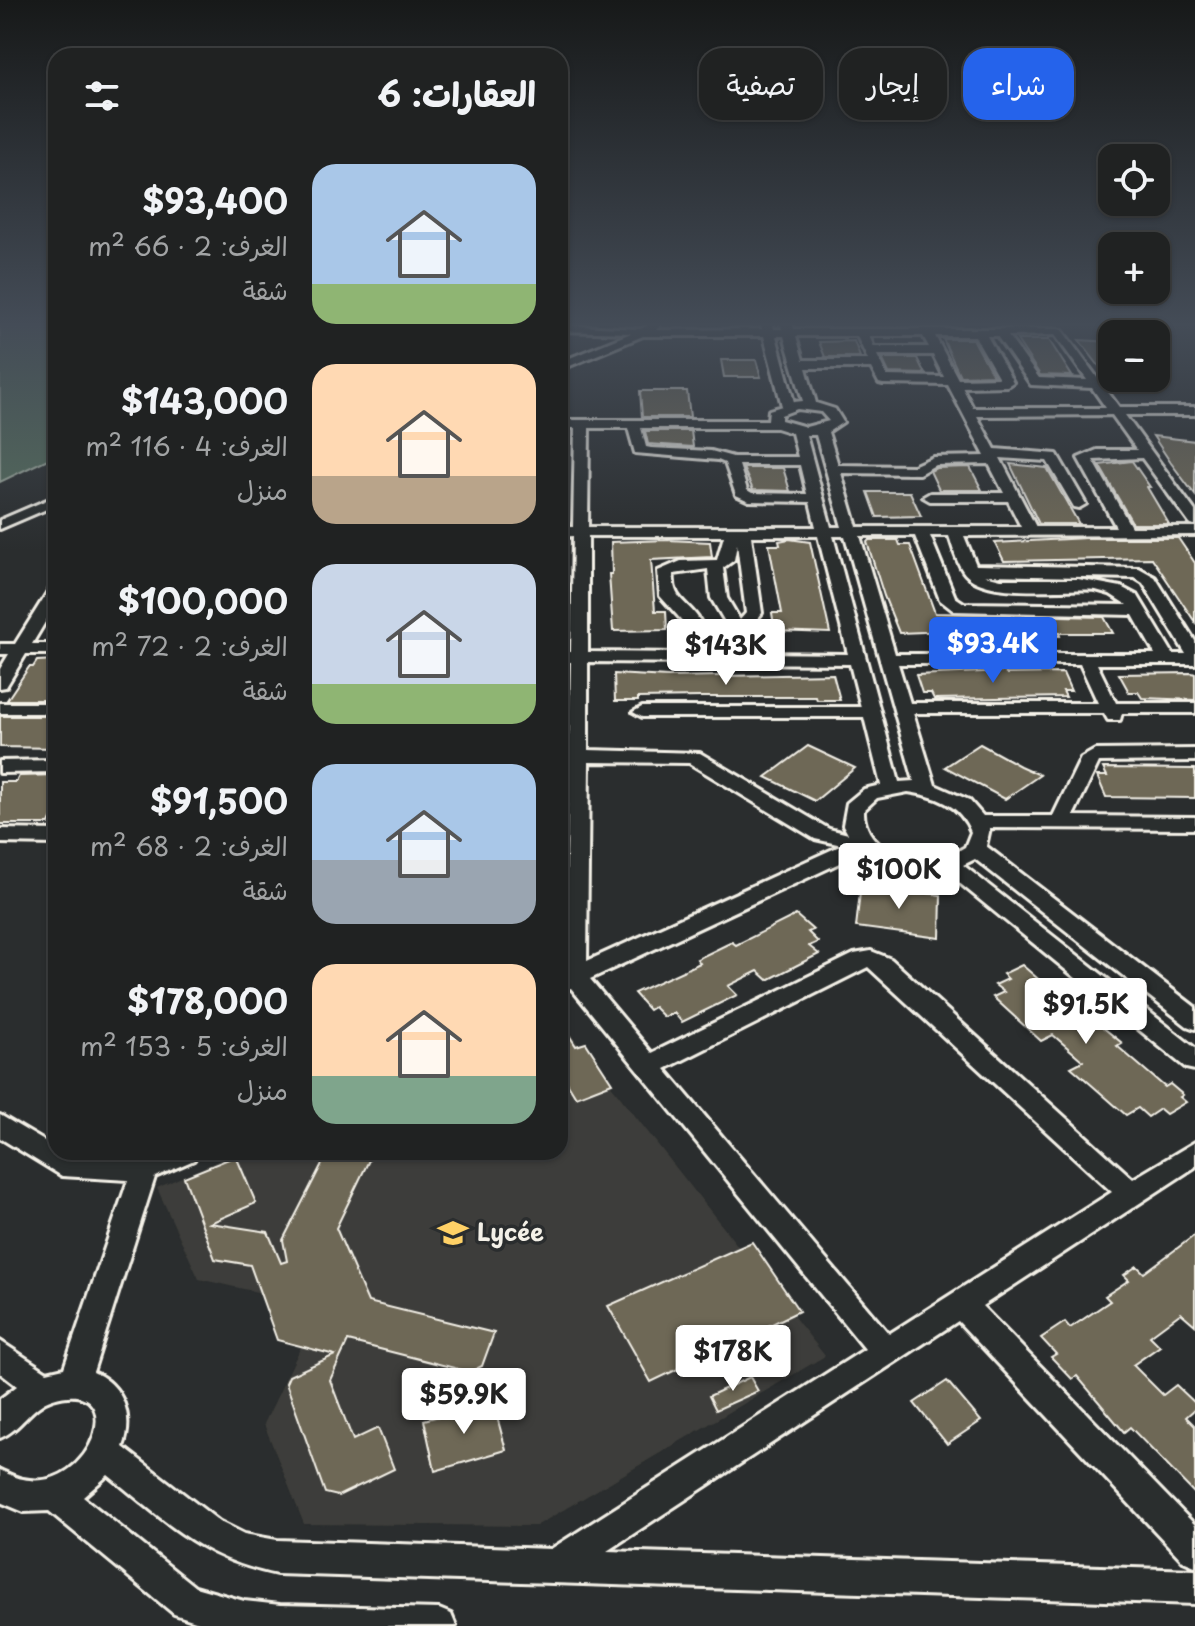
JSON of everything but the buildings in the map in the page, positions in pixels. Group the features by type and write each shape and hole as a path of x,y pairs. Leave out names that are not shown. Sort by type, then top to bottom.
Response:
{"street":[{"path":"787,398 789,406"},
{"path":"809,398 811,406"},
{"path":"961,398 1031,531"},
{"path":"1106,398 1195,521"},
{"path":"568,414 776,418 798,430 821,430 833,426 836,418 826,410 811,406 789,406 776,418 707,424 571,424 569,657 577,756 570,833 568,980 649,1066 887,1354"},
{"path":"971,417 1120,416 1195,411"},
{"path":"1120,416 1195,421"},
{"path":"634,424 640,450 660,456 709,455 731,461 806,461"},
{"path":"707,424 709,455"},
{"path":"798,430 891,787"},
{"path":"821,430 926,788"},
{"path":"1126,531 1085,458 1097,454 1147,454"},
{"path":"919,470 920,466 933,461 1052,457 1079,504"},
{"path":"731,461 741,492 749,497 815,498"},
{"path":"831,469 919,470"},
{"path":"919,470 970,570 983,581 994,584 1101,587 1123,593 1132,599 1167,659"},
{"path":"570,532 921,531 941,518 1013,497"},
{"path":"0,525 48,504"},
{"path":"941,518 1031,531 1195,531"},
{"path":"921,531 948,600 960,608 1138,610"},
{"path":"696,658 694,624 670,604 664,576 666,571 681,566 715,565 726,560 738,532"},
{"path":"734,658 733,640 754,613 738,532"},
{"path":"715,565 719,598 739,632"},
{"path":"889,659 1195,657 1149,580 1139,573 970,570"},
{"path":"0,683 48,605"},
{"path":"0,649 48,649"},
{"path":"569,657 859,659"},
{"path":"1086,659 1113,714"},
{"path":"0,708 48,708"},
{"path":"903,708 1113,714 1195,720"},
{"path":"1010,719 1195,708"},
{"path":"642,712 872,712"},
{"path":"1060,822 1091,758 1102,754 1195,755"},
{"path":"577,756 693,757 822,834 863,844"},
{"path":"0,767 48,766"},
{"path":"891,787 926,788 958,801 978,822 981,832 976,849 964,859 932,868 903,864 876,854 854,832 850,820 862,798 891,787"},
{"path":"978,822 1195,823"},
{"path":"0,836 48,837"},
{"path":"568,980 863,844"},
{"path":"976,849 1195,1020"},
{"path":"950,865 1195,1061"},
{"path":"649,1066 862,960 871,959 883,965 1132,1194"},
{"path":"0,1125 48,1156"},
{"path":"553,1567 1195,1153"},
{"path":"54,1160 62,1165 82,1160"},
{"path":"75,1381 147,1161 116,1160"},
{"path":"962,1305 1195,1549"},
{"path":"0,1355 43,1387"},
{"path":"0,1423 24,1398 43,1387 75,1381 97,1390 108,1401 113,1417 113,1435 105,1453 92,1471 75,1485 55,1495 33,1499 13,1495 0,1486"},
{"path":"105,1453 208,1534 242,1550 277,1557 1195,1587"},
{"path":"55,1495 186,1602 244,1618 280,1622 439,1626"}],"shaded area":[{"name":"Lycée","path":"568,1031 825,1356 536,1526 304,1524 264,1424 310,1328 302,1302 199,1279 157,1188 220,1160 568,1160"}],"green space":[{"path":"0,398 48,398 48,459 0,482"}],"place":[{"name":"Lycée","path":"453,1233"}]}
